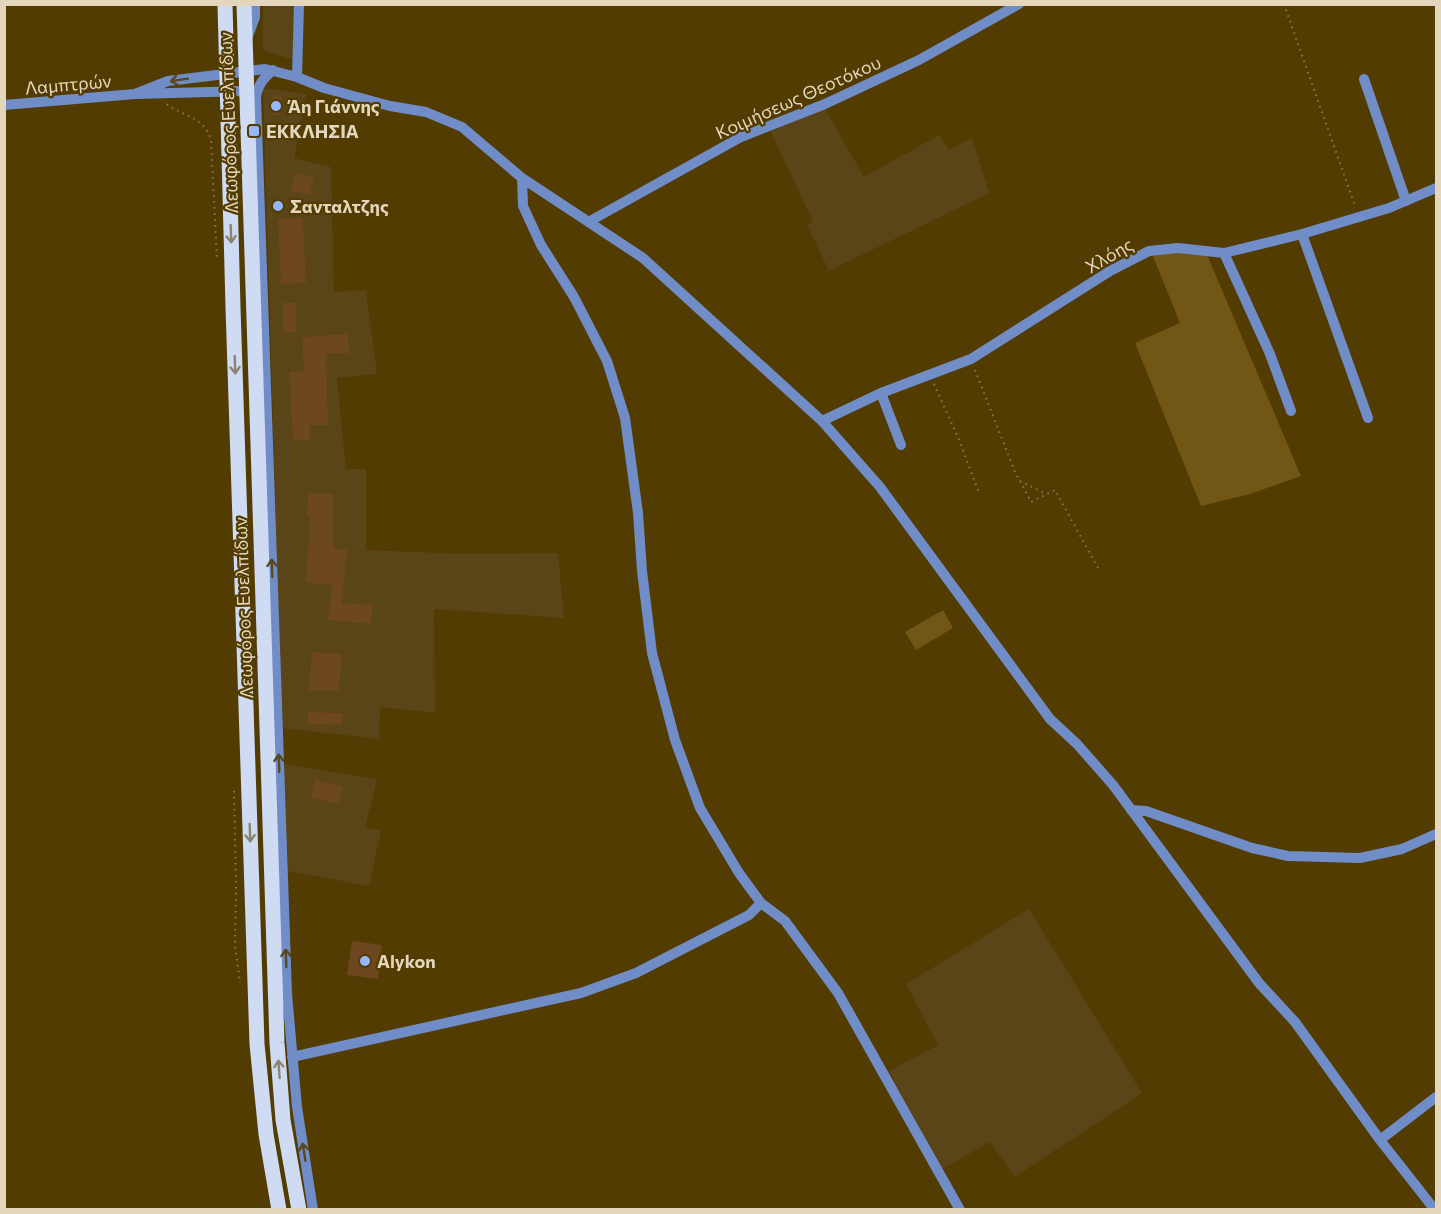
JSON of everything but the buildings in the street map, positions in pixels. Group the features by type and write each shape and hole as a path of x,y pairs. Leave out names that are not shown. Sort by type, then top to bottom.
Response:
{"main road":[{"name":"Λεωφόρος Ευελπίδων","path":"225,4 257,1044 266,1134 279,1209"},
{"name":"Λεωφόρος Ευελπίδων","path":"244,4 277,1043 283,1120 299,1209"}],"street":[{"path":"246,41 255,17 255,4"},
{"path":"297,77 299,4"},
{"name":"Κοιμήσεως Θεοτόκου","path":"590,221 741,137 825,104 919,60 1019,4"},
{"name":"Λαμπτρών","path":"135,94 168,81 265,69 273,70"},
{"path":"313,1209 292,1057 287,994 256,97 263,79 273,70 324,88 390,106 426,112 462,127 522,178 643,258 822,421 880,487 1050,719 1077,744 1113,785 1259,983 1295,1022 1380,1140 1436,1209"},
{"path":"1364,79 1406,201"},
{"name":"Λαμπτρών","path":"4,105 135,94 247,92"},
{"path":"522,178 523,206 541,245 574,297 607,361 625,418 638,513 652,653 675,740 700,808 739,873 761,903 785,921 838,993 960,1209"},
{"name":"Χλόης","path":"822,421 881,393 971,359 1110,271 1149,251 1178,248 1224,253 1359,217 1437,188"},
{"path":"1302,234 1368,418"},
{"path":"1224,253 1270,354 1291,411"},
{"path":"881,393 901,445"},
{"path":"1131,810 1146,811 1252,848 1288,856 1360,858 1402,849 1437,834"},
{"path":"292,1057 582,993 636,973 749,915 761,903"},
{"path":"1380,1140 1437,1097"}],"path":[{"path":"1284,4 1359,217"},
{"path":"155,94 174,110 197,120 209,132 217,268"},
{"path":"971,359 1020,481 1031,502 1055,490 1098,568"},
{"path":"929,374 980,493"},
{"path":"1020,481 1046,494"},
{"path":"233,781 235,945 241,990"}],"shaded area":[{"path":"263,5 296,5 300,62 263,50"},
{"path":"263,88 306,94 294,158 331,167 334,292 366,290 377,374 337,378 346,469 366,469 366,550 465,554 558,553 564,618 434,609 435,713 380,707 379,739 282,728"},
{"path":"825,109 864,177 939,135 949,150 972,138 989,193 829,271 807,225 813,222 770,130"},
{"path":"1191,252 1208,257 1301,476 1250,494 1201,506 1135,343 1180,323 1152,254"},
{"path":"943,610 953,628 916,650 905,632"},
{"path":"284,764 377,779 365,828 381,830 369,886 288,871"},
{"path":"1029,909 1142,1093 1015,1177 990,1142 942,1169 889,1071 938,1045 906,984"}],"place":[{"name":"Άη Γιάννης","path":"276,106"},
{"name":"ΕΚΚΛΗΣΙΑ","path":"254,131"},
{"name":"Σανταλτζης","path":"278,206"},
{"name":"Alykon","path":"365,961"}]}
